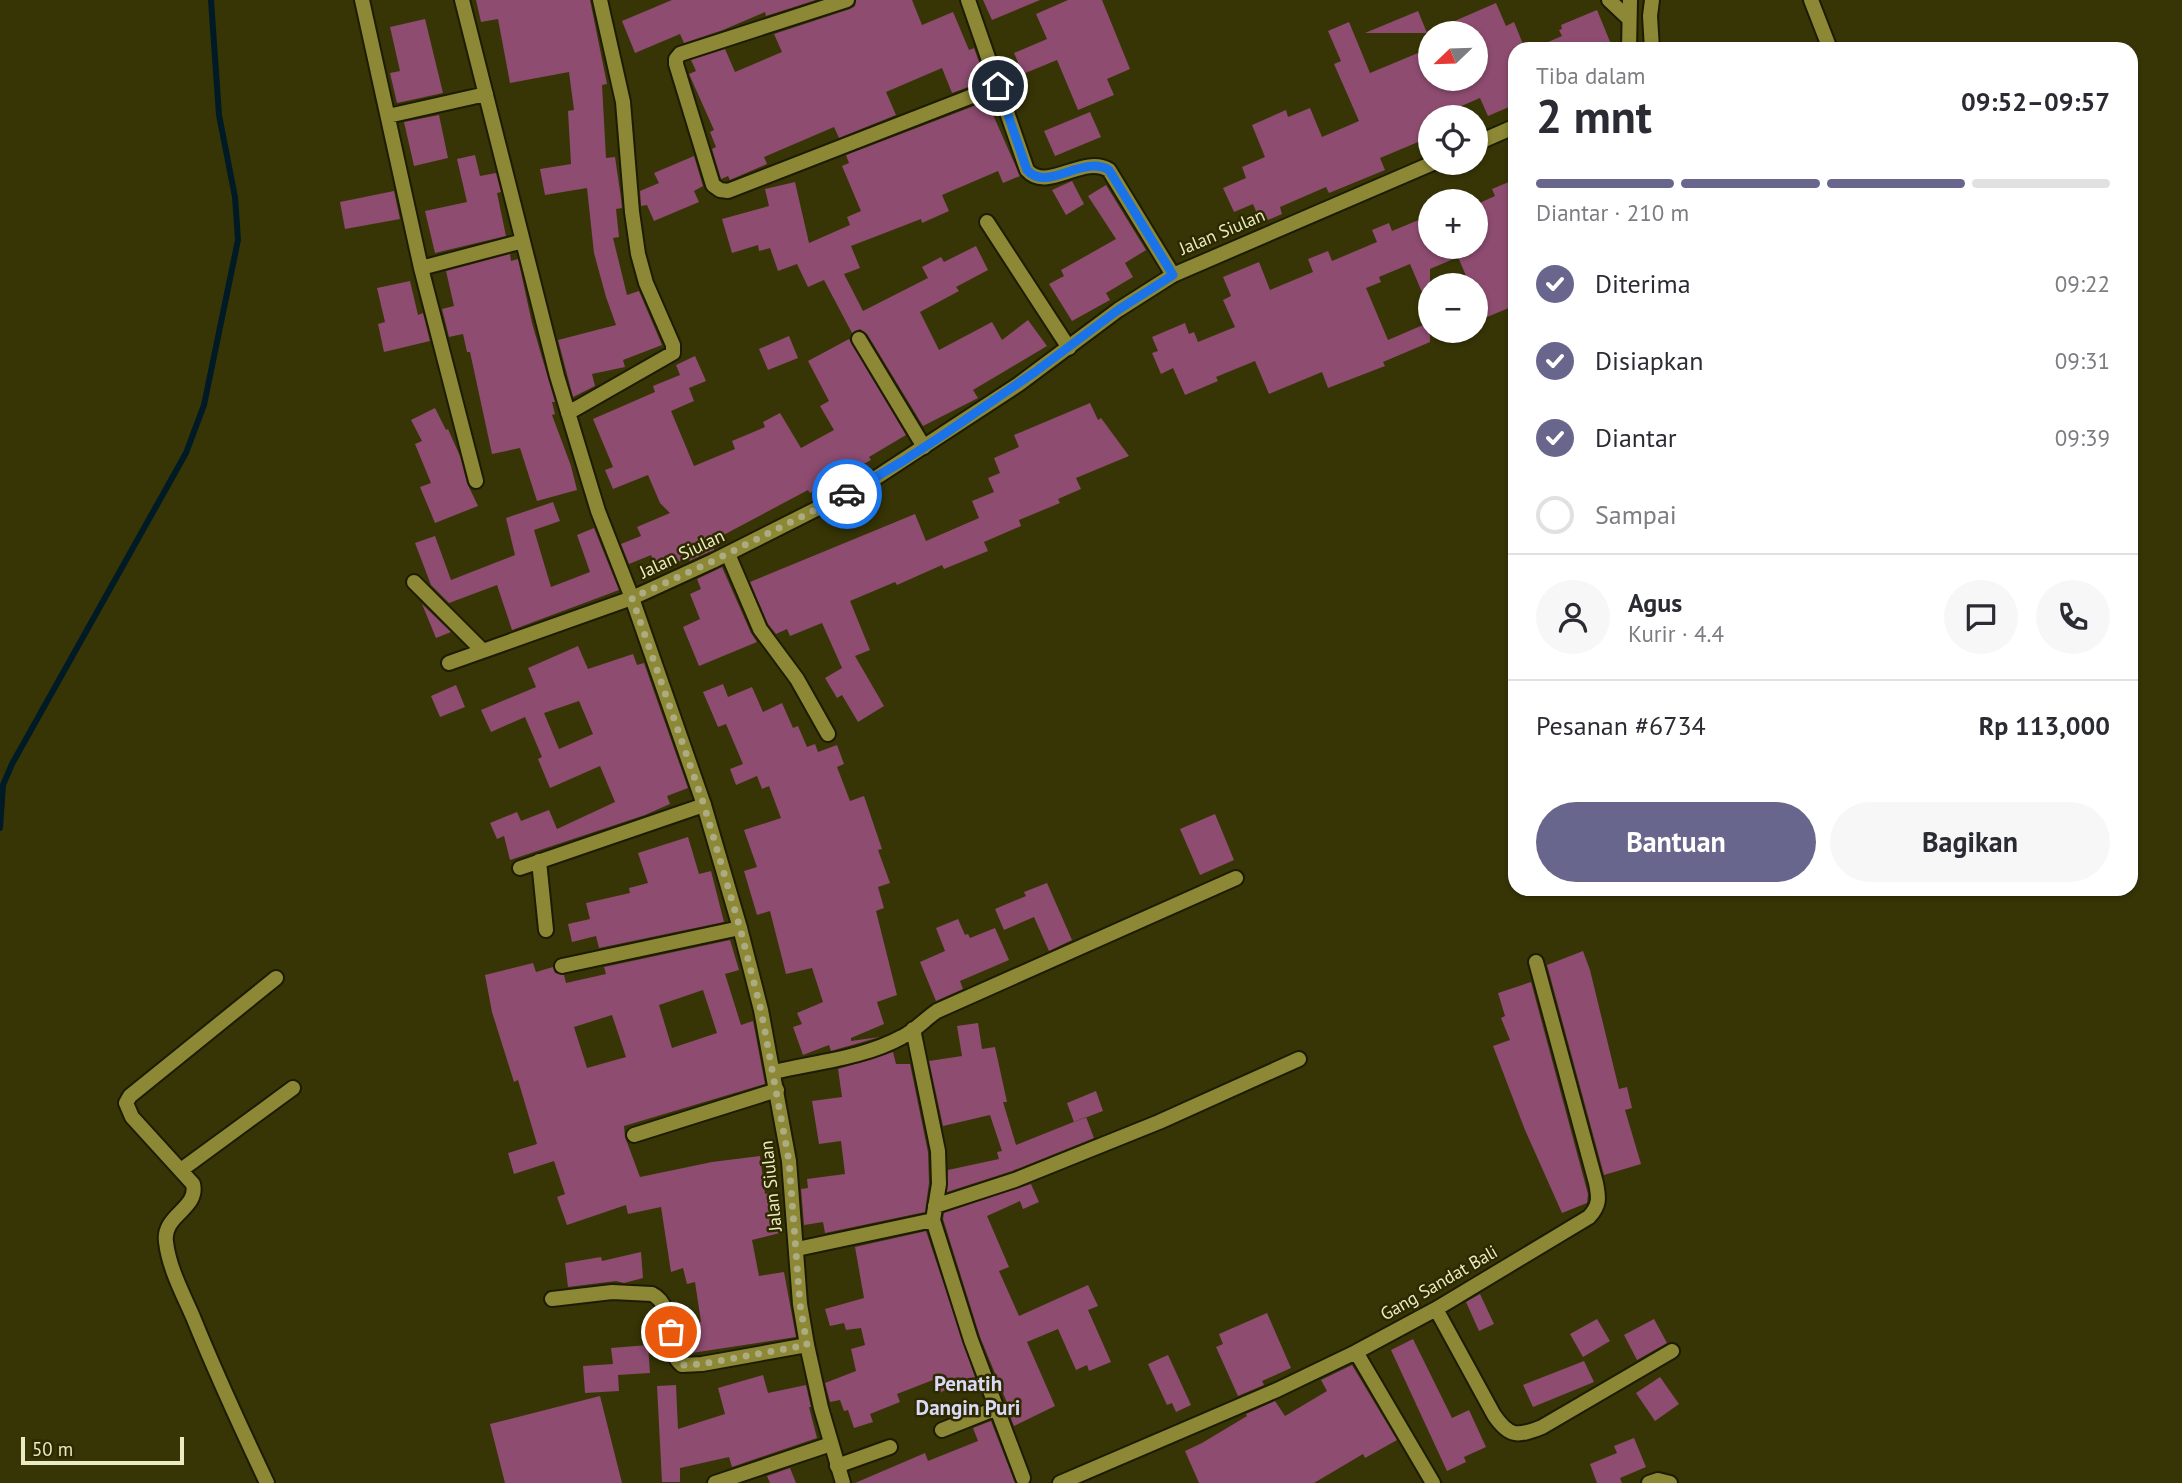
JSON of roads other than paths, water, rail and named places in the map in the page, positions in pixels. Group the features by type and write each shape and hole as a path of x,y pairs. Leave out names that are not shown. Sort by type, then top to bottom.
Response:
{"street":[{"path":"362,0 421,268 476,481"},
{"path":"449,663 632,598 598,511 568,413 462,0"},
{"path":"568,413 673,353 673,345 646,283 638,254 623,102 600,0"},
{"path":"847,0 680,54 676,59 713,185 720,190 728,191 998,86"},
{"path":"968,0 1027,170 1033,177 1041,178 1092,165 1101,165 1109,170 1173,275"},
{"path":"1609,0 1628,18"},
{"path":"1629,42 1630,0"},
{"path":"1652,0 1652,42"},
{"path":"1811,0 1827,42"},
{"path":"388,116 486,94"},
{"path":"1488,138 1508,130"},
{"name":"Jalan Siulan","path":"843,1483 807,1345 800,1304 789,1161 774,1072 740,928 704,805 632,598 728,554 868,483 925,447 1069,348 1118,310 1173,275 1418,169"},
{"path":"987,222 1069,348"},
{"path":"421,268 523,241"},
{"path":"859,339 925,447"},
{"path":"728,554 760,629 797,679 828,734"},
{"path":"414,582 483,651"},
{"path":"520,868 704,805"},
{"path":"538,862 546,930"},
{"path":"774,1072 858,1054 888,1044 937,1011 1236,878"},
{"path":"562,966 740,928"},
{"name":"Gang Sandat Bali","path":"1060,1483 1276,1390 1356,1352 1436,1309 1589,1217 1597,1209 1599,1201 1536,962"},
{"path":"267,1483 223,1390 173,1270 167,1247 166,1231 169,1223 192,1200 195,1192 193,1184 132,1117 126,1103 130,1096 276,978"},
{"path":"913,1029 938,1151 939,1184 934,1213 971,1340 997,1408 1019,1481"},
{"path":"797,1249 934,1213 1159,1122 1299,1059"},
{"path":"181,1170 293,1088"},
{"path":"634,1135 777,1090"},
{"path":"552,1299 612,1292 652,1294 662,1303 675,1357 682,1365 702,1364 807,1345"},
{"path":"1436,1309 1494,1415 1503,1428 1512,1433 1529,1433 1542,1427 1672,1351"},
{"path":"1356,1352 1433,1483"},
{"path":"942,1430 997,1408"},
{"path":"715,1483 831,1444"},
{"path":"837,1466 890,1447"},
{"path":"1649,1483 1657,1480 1670,1483"}],"waterway":[{"path":"0,828 3,785 12,764 186,453 204,405 238,240 235,197 219,115 211,0"}],"district":[{"name":"Penatih Dangin Puri","path":"968,1396"}]}
